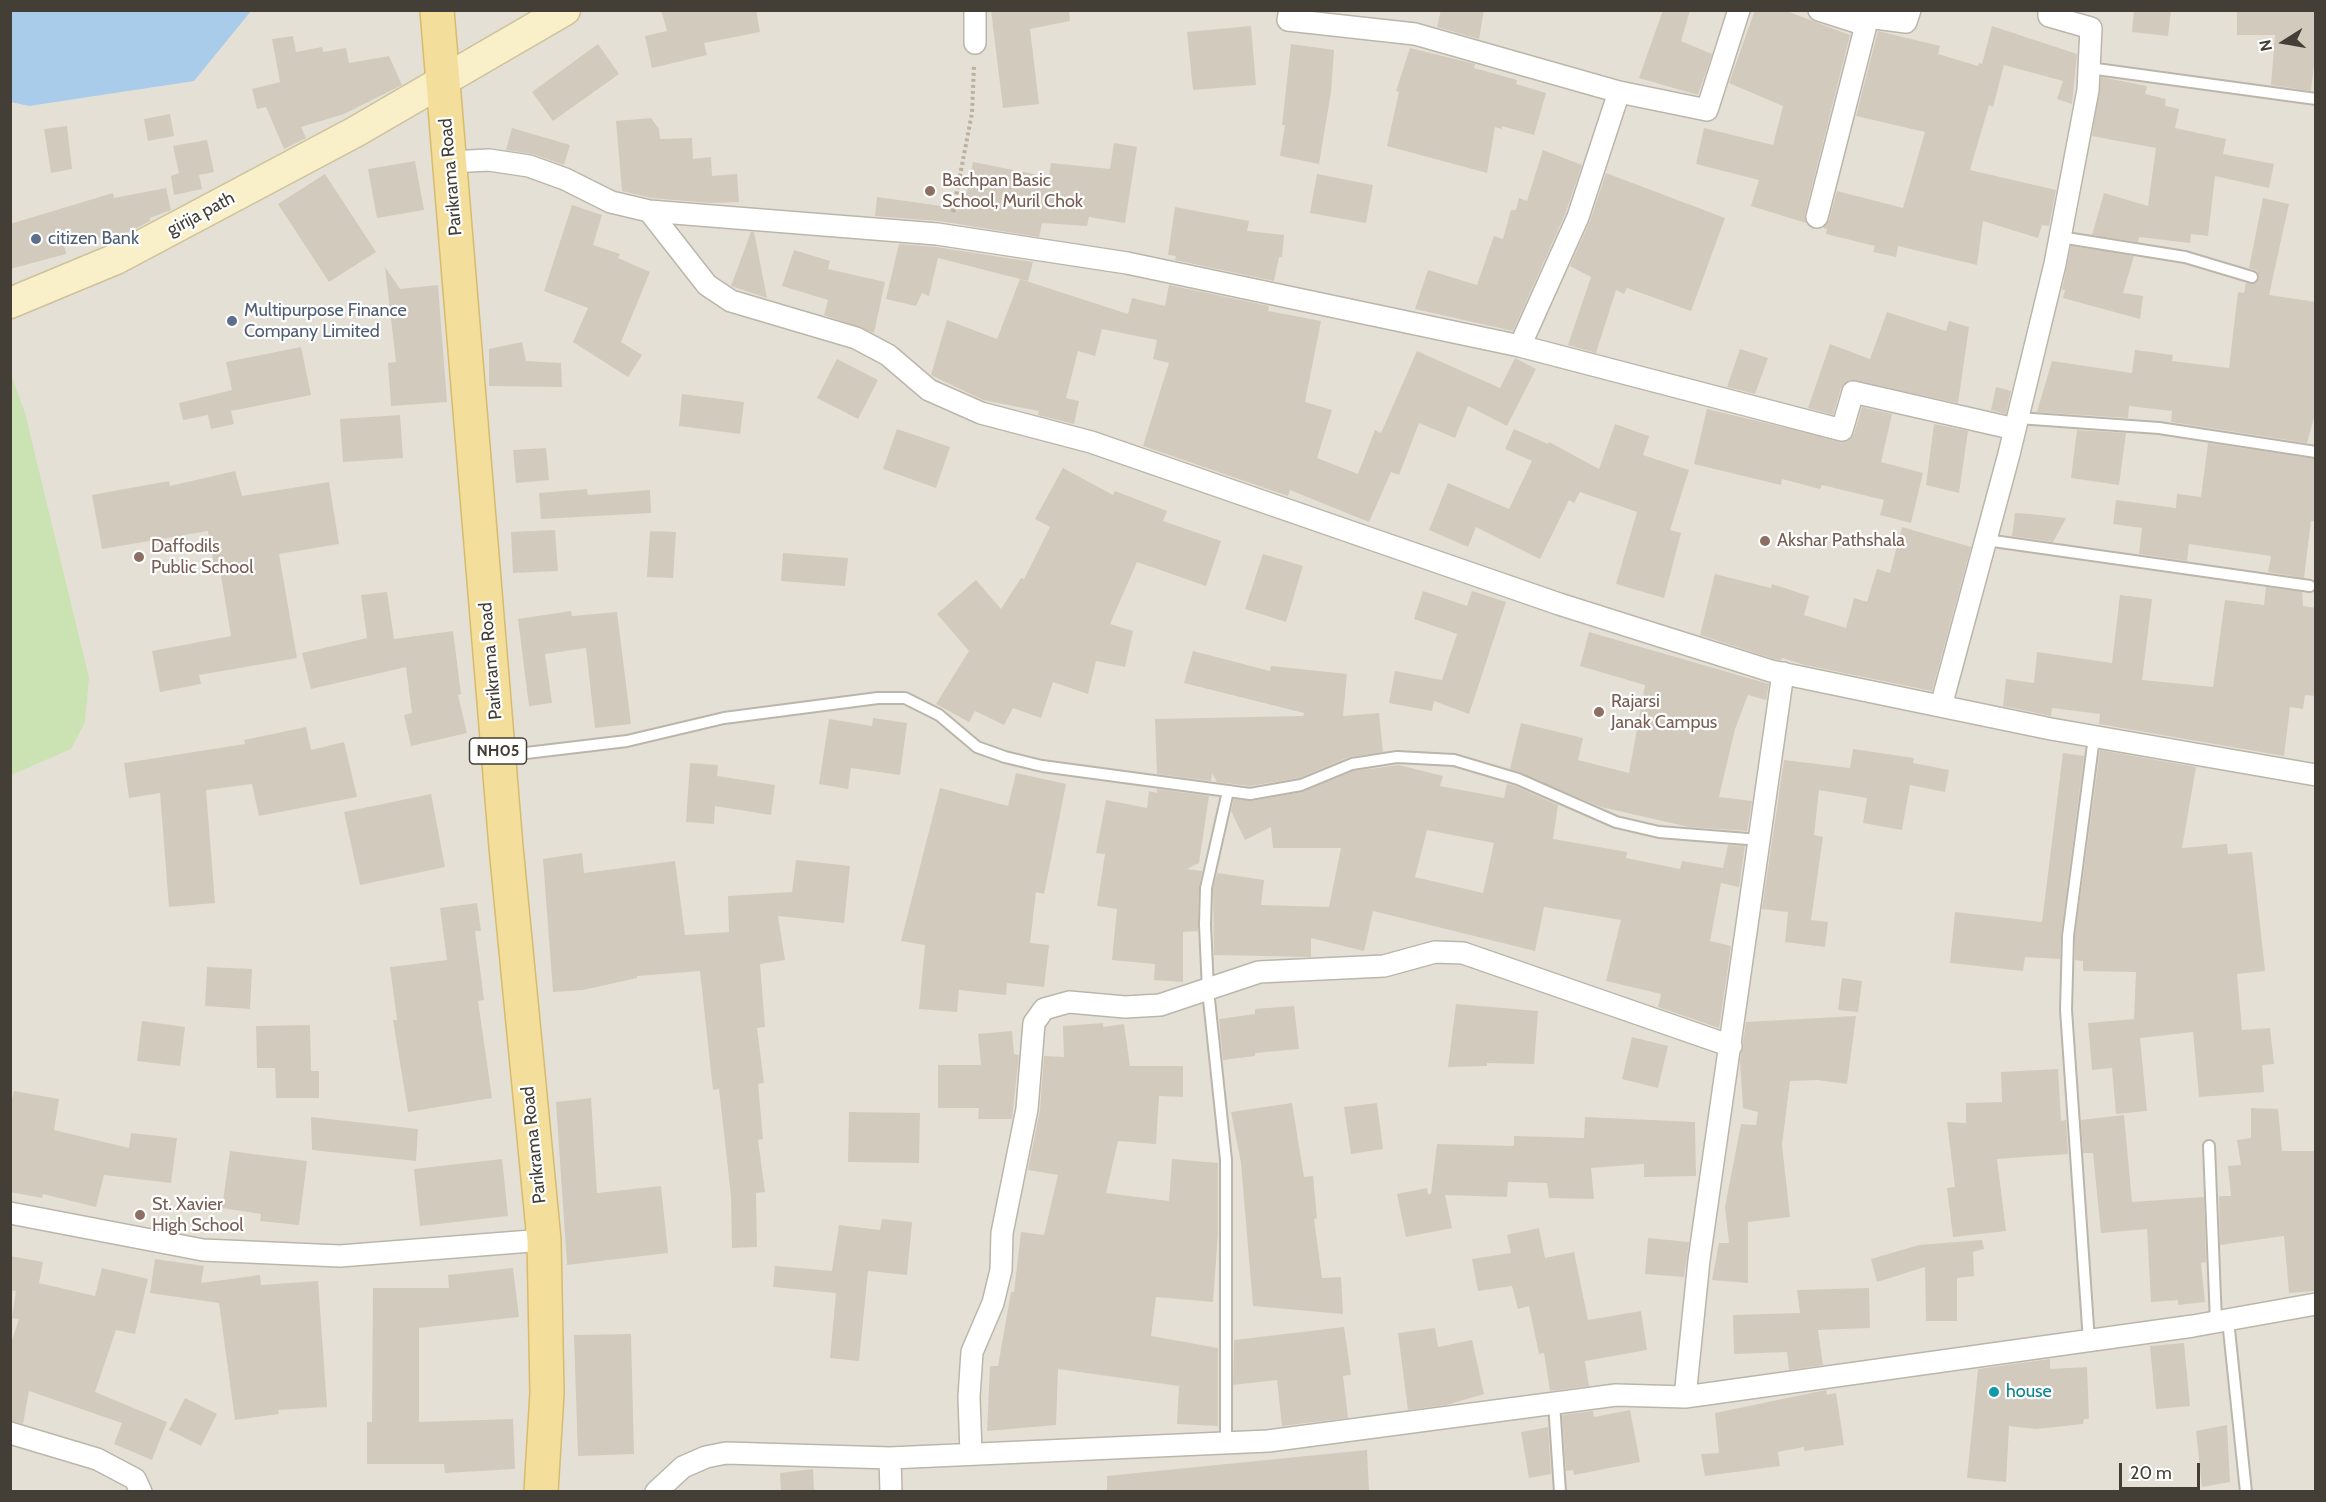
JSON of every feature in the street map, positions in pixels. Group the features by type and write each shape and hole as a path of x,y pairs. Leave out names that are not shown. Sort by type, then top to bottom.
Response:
{"main road":[{"name":"Parikrama Road","path":"437,10 498,756 544,1240 547,1393 540,1491"},
{"name":"girija path","path":"10,303 116,259 355,132 565,10"}],"street":[{"path":"975,10 975,44"},
{"path":"1290,10 1288,20 1415,34 1619,92 1707,110 1739,10"},
{"path":"1819,10 1866,25"},
{"path":"1817,217 1868,17 1906,22 1910,10"},
{"path":"1941,706 2016,424 2060,237 2088,90 2091,28 2049,16 2049,10"},
{"path":"1520,346 1578,217 1619,92"},
{"path":"450,162 489,160 529,166 565,179 611,202 649,211 948,236 1127,263 1520,346 1842,430 1853,392 2016,424"},
{"path":"649,211 707,285 731,301 856,338 888,355 929,390 981,413 1091,442 1558,604 1783,673 2094,736 2316,775"},
{"path":"1685,1397 1699,1260 1783,673"},
{"path":"970,1454 969,1397 972,1352 993,1304 1001,1270 1002,1233 1027,1108 1034,1023 1044,1009 1069,1002 1125,1007 1160,1005 1259,972 1384,966 1435,952 1463,953 1731,1046"},
{"path":"10,1213 215,1251 340,1256 544,1240"},
{"path":"656,1491 683,1467 706,1457 726,1453 890,1458 1268,1441 1616,1395 1685,1397 2090,1341 2316,1304"},
{"path":"10,1433 98,1459 135,1479 141,1491"},
{"path":"890,1458 891,1491"}],"lane":[{"path":"2089,68 2316,99"},
{"path":"2060,237 2185,257 2252,277"},
{"path":"2016,424 2159,428 2316,452"},
{"path":"1986,540 2310,586"},
{"path":"498,756 627,741 724,718 878,698 905,698 939,715 977,747 1042,766 1250,794 1301,785 1352,764 1397,757 1454,760 1518,780 1616,822 1659,832 1760,840"},
{"path":"2090,1341 2066,1010 2068,936 2094,736"},
{"path":"1226,1443 1226,1160 1208,990 1206,888 1228,791"},
{"path":"2209,1146 2222,1321 2246,1491"},
{"path":"1554,1403 1560,1491"}],"path":[{"path":"948,236 972,113 975,44"}],"shaded area":[{"path":"10,11 2315,11 2315,1491 11,1491"}],"green space":[{"path":"10,372 25,413 89,678 85,722 71,749 11,775"}],"water":[{"path":"11,10 251,11 194,81 29,106 11,102"}],"building":[{"path":"661,10 756,10 760,32 704,43 707,55 652,68 645,36 667,31"},
{"path":"991,10 1069,10 1070,21 1030,29 1039,104 1003,108"},
{"path":"1441,10 1484,10 1479,39 1437,27"},
{"path":"1663,10 1690,10 1681,41 1712,54 1698,95 1639,78"},
{"path":"1755,10 1784,10 1850,35 1805,214 1806,223 1751,206 1759,180 1696,164 1704,128 1773,145 1783,106 1729,83"},
{"path":"2134,10 2171,10 2168,36 2132,32"},
{"path":"2237,10 2316,10 2316,47 2311,91 2271,85 2275,35 2237,35"},
{"path":"1251,26 1256,85 1193,90 1187,32"},
{"path":"1992,26 2077,54 2072,104 2057,99 2063,81 2004,65 1993,107 1989,105 1970,170 2056,190 2049,226 2042,225 2038,238 1983,221 1977,265 1898,246 1896,257 1873,252 1875,246 1826,234 1827,229 1823,228 1829,220 1837,191 1903,208 1925,132 1856,116 1878,31 1940,46 1938,54 1978,66 1979,63 1982,64"},
{"path":"293,36 296,52 322,47 323,52 346,48 349,63 389,56 402,85 344,114 301,127 306,138 284,149 266,107 257,109 252,89 280,82 272,39"},
{"path":"598,44 619,74 553,121 532,92"},
{"path":"1291,44 1334,50 1331,92 1319,164 1280,156 1285,125 1282,125"},
{"path":"1410,48 1475,64 1474,68 1517,80 1516,84 1546,93 1534,135 1502,126 1502,129 1495,127 1487,173 1387,146 1399,92 1396,91"},
{"path":"2101,77 2147,86 2145,94 2166,99 2165,106 2179,109 2175,128 2226,139 2223,154 2274,164 2269,188 2215,176 2208,236 2191,234 2190,243 2139,237 2138,242 2092,235 2104,193 2148,206 2156,148 2092,136"},
{"path":"170,114 174,136 148,141 144,119"},
{"path":"651,118 659,129 660,139 692,138 693,159 711,157 712,176 737,174 739,202 711,203 651,198 622,191 616,121"},
{"path":"67,126 72,169 51,173 44,129"},
{"path":"512,128 570,145 564,165 533,154 506,150"},
{"path":"207,140 214,172 199,175 202,189 174,195 171,176 179,173 173,146"},
{"path":"1114,143 1137,147 1125,223 1089,217 1087,226 1042,223 1039,237 939,221 875,216 877,197 963,209 973,162 1049,177 1051,163 1110,169"},
{"path":"1543,150 1582,165 1566,212 1513,331 1415,309 1428,270 1477,285 1494,236 1503,239 1511,210 1516,210 1519,198 1527,201"},
{"path":"415,161 424,210 377,218 368,169"},
{"path":"1606,173 1725,218 1691,311 1627,288 1624,294 1616,290 1596,353 1568,345 1591,277 1570,266 1590,221"},
{"path":"325,174 376,252 329,282 278,204"},
{"path":"1317,174 1373,185 1366,223 1310,213"},
{"path":"166,188 171,210 150,218 150,221 129,232 64,245 66,254 10,269 10,224 113,193 114,198"},
{"path":"2263,198 2289,204 2269,295 2316,302 2316,410 2307,443 2171,422 2172,411 2129,406 2128,418 2037,412 2052,361 2132,373 2135,350 2173,355 2172,361 2229,368 2238,292 2244,293 2246,283 2254,284 2259,279 2257,271 2249,268"},
{"path":"572,205 602,215 593,245 620,254 618,258 650,272 621,342 642,355 628,377 573,342 588,308 544,291"},
{"path":"1175,207 1249,221 1247,231 1284,235 1282,257 1279,257 1274,281 1175,260 1176,256 1168,255"},
{"path":"751,232 754,232 767,298 731,286"},
{"path":"899,244 936,247 1033,262 1028,281 938,258 929,296 922,293 916,306 886,299"},
{"path":"2071,246 2134,256 2123,293 2143,296 2140,319 2063,298 2065,290 2062,290"},
{"path":"794,250 830,261 828,269 885,282 874,333 824,315 828,300 782,286"},
{"path":"385,267 400,289 438,285 447,402 391,406 388,363 396,362"},
{"path":"1020,279 1128,314 1132,298 1165,306 1169,285 1269,306 1268,311 1321,321 1305,402 1332,410 1317,458 1358,474 1375,430 1381,433 1417,351 1500,388 1515,358 1536,369 1507,426 1468,406 1455,438 1419,423 1399,475 1391,472 1369,522 1290,490 1288,496 1143,446 1169,363 1153,359 1157,340 1102,329 1095,356 1078,351 1066,398 1079,401 1074,424 1038,415 1039,411 983,400 931,375 947,320 997,339"},
{"path":"1887,312 1946,331 1949,321 1969,327 1958,403 1850,380 1841,388 1833,415 1808,408 1830,344 1870,359"},
{"path":"522,342 526,361 561,363 562,387 489,386 489,349"},
{"path":"301,347 311,395 231,411 234,424 211,429 208,415 183,420 179,403 232,390 226,362"},
{"path":"1740,349 1768,358 1755,394 1727,387"},
{"path":"837,359 878,380 858,419 817,398"},
{"path":"1996,387 2011,391 2006,414 1991,410"},
{"path":"682,394 744,402 740,434 679,426"},
{"path":"1862,407 1892,414 1881,462 1923,473 1911,523 1880,515 1884,500 1822,485 1820,489 1782,479 1781,485 1694,464 1707,409 1845,442 1854,434"},
{"path":"400,415 403,458 343,462 340,419"},
{"path":"1615,424 1649,436 1643,455 1689,470 1670,530 1681,533 1664,598 1616,584 1637,512 1580,492 1574,503 1569,500 1540,559 1476,527 1468,547 1429,530 1448,483 1509,509 1532,461 1505,449 1514,429 1548,444 1549,442 1599,469"},
{"path":"1934,424 1968,431 1959,493 1926,485"},
{"path":"897,429 950,447 936,488 883,469"},
{"path":"2077,430 2126,433 2119,485 2071,478"},
{"path":"2208,443 2316,459 2316,522 2311,521 2304,578 2268,572 2271,556 2189,544 2187,561 2139,554 2142,528 2113,524 2116,500 2176,508 2177,494 2201,497"},
{"path":"546,448 549,480 516,483 513,450"},
{"path":"1063,468 1113,495 1115,491 1167,511 1163,521 1221,541 1206,586 1137,562 1110,624 1133,631 1125,667 1096,661 1088,694 1053,682 1041,718 1013,708 1004,725 975,711 969,722 936,704 969,651 937,614 976,580 1001,609 1021,578 1024,579 1050,527 1035,519"},
{"path":"235,471 242,496 329,482 339,544 279,554 297,658 199,675 201,684 160,692 152,651 231,636 219,564 214,565 208,531 102,549 92,495 169,481 170,486"},
{"path":"587,489 588,495 650,490 651,513 541,519 539,493"},
{"path":"2015,513 2066,518 2053,542 2012,536"},
{"path":"1902,527 1971,547 1932,691 1805,665 1782,658 1781,660 1774,659 1700,635 1715,574 1771,588 1772,584 1809,596 1804,615 1846,628 1854,598 1867,602 1877,569 1890,573"},
{"path":"555,530 558,571 513,573 511,532"},
{"path":"650,531 676,532 673,578 647,577"},
{"path":"783,553 848,558 845,586 781,581"},
{"path":"1263,554 1303,566 1286,622 1245,609"},
{"path":"2266,587 2302,592 2303,606 2316,608 2316,696 2305,695 2303,709 2290,707 2284,756 2099,724 2100,714 2052,708 2051,716 2003,706 2006,679 2034,683 2037,652 2112,663 2120,595 2152,599 2142,680 2213,687 2225,600 2264,605"},
{"path":"1423,591 1467,606 1472,591 1506,602 1469,714 1434,701 1432,711 1389,703 1395,671 1442,680 1457,634 1414,619"},
{"path":"387,592 394,639 453,631 461,694 458,695 467,733 411,746 404,715 412,713 406,667 311,689 302,653 367,638 361,595"},
{"path":"571,611 572,616 617,612 631,724 595,728 586,648 545,654 552,703 529,706 518,619"},
{"path":"1589,632 1769,684 1766,700 1748,695 1735,729 1719,797 1752,801 1747,831 1689,827 1601,807 1510,769 1521,723 1583,738 1578,760 1629,773 1645,685 1580,666"},
{"path":"1193,651 1270,671 1271,666 1347,674 1343,716 1379,713 1383,752 1349,757 1299,778 1250,786 1217,782 1212,773 1211,781 1157,774 1155,719 1303,716 1304,713 1184,683"},
{"path":"873,718 907,723 900,775 851,768 848,789 819,784 829,719 872,726"},
{"path":"306,727 311,750 344,742 357,797 259,816 252,784 206,790 215,903 169,907 160,793 129,798 124,763 245,744 244,740"},
{"path":"1853,749 1914,758 1913,763 1949,770 1945,792 1910,785 1902,830 1863,823 1867,798 1819,790 1814,835 1823,837 1811,920 1828,922 1825,947 1785,942 1788,912 1762,909 1784,760 1850,768"},
{"path":"2100,750 2196,767 2182,848 2227,844 2228,854 2252,852 2265,971 2237,974 2242,1030 2270,1028 2274,1064 2262,1065 2264,1092 2199,1097 2193,1032 2140,1038 2147,1111 2116,1114 2112,1068 2092,1070 2088,1023 2134,1019 2136,972 2083,971 2083,961 2075,960 2075,937"},
{"path":"2063,753 2084,756 2061,935 2060,959 2025,957 2023,971 1950,963 1955,912 2042,922"},
{"path":"690,763 718,765 717,776 775,785 771,815 715,806 714,824 686,822"},
{"path":"1399,765 1443,776 1440,786 1504,798 1507,784 1515,786 1558,805 1553,839 1627,852 1626,858 1680,869 1682,861 1723,868 1728,845 1745,846 1739,887 1721,883 1710,941 1731,946 1719,1028 1658,1007 1661,994 1606,981 1621,920 1544,907 1535,951 1373,911 1364,951 1311,938 1311,957 1214,955 1213,889 1217,873 1264,880 1261,905 1329,907 1341,848 1273,848 1271,827 1245,840 1231,811 1234,799 1251,801 1302,792 1354,771","holes":["1427,830 1494,843 1483,893 1415,877"]},
{"path":"1016,773 1066,784 1044,894 1036,892 1030,943 1049,945 1044,987 1007,983 1006,995 959,990 957,1012 919,1009 925,945 901,941 940,788 1008,806"},
{"path":"1157,789 1209,796 1199,863 1187,869 1202,871 1199,888 1198,931 1183,932 1183,982 1154,980 1155,964 1112,960 1117,909 1097,906 1105,854 1096,853 1106,800 1147,808 1149,791 1157,793"},
{"path":"431,794 445,867 360,885 344,812"},
{"path":"582,853 584,873 675,861 685,935 729,932 728,896 792,892 796,860 850,866 844,923 778,916 785,960 760,964 765,1027 757,1028 764,1083 758,1084 763,1139 758,1140 765,1192 756,1193 757,1247 732,1248 731,1196 719,1089 713,1090 700,971 637,976 637,978 583,990 553,992 543,859"},
{"path":"477,903 481,931 475,931 484,1000 478,1001 492,1098 408,1112 393,1020 397,1020 390,967 447,960 440,908"},
{"path":"207,967 252,969 250,1009 205,1006"},
{"path":"1842,978 1862,981 1858,1012 1838,1010"},
{"path":"1456,1004 1538,1011 1534,1064 1487,1063 1487,1066 1448,1067"},
{"path":"1294,1006 1299,1049 1255,1053 1255,1056 1223,1060 1219,1019 1255,1014 1255,1009"},
{"path":"1856,1016 1847,1084 1817,1080 1790,1081 1782,1145 1790,1217 1748,1222 1748,1283 1712,1280 1719,1243 1729,1243 1725,1207 1741,1124 1756,1125 1758,1112 1743,1108 1740,1061 1746,1022"},
{"path":"142,1021 185,1027 180,1066 137,1061"},
{"path":"1103,1023 1103,1027 1124,1024 1130,1066 1183,1066 1183,1097 1159,1096 1156,1144 1118,1141 1106,1193 1169,1201 1172,1159 1218,1163 1218,1233 1213,1302 1156,1297 1151,1336 1218,1348 1218,1426 1177,1424 1179,1386 1058,1369 1056,1425 987,1431 990,1366 998,1366 1011,1292 1014,1292 1021,1232 1044,1235 1058,1175 1028,1170 1040,1110 1044,1056 1064,1057 1063,1026"},
{"path":"310,1025 311,1071 319,1071 319,1098 276,1098 275,1068 257,1068 256,1026"},
{"path":"1012,1031 1014,1054 1019,1055 1012,1119 978,1119 979,1108 938,1108 938,1065 981,1065 978,1034"},
{"path":"1632,1037 1668,1046 1658,1088 1622,1079"},
{"path":"2058,1069 2061,1121 2066,1120 2068,1154 1997,1159 2006,1231 1953,1237 1947,1188 1955,1187 1947,1122 1966,1123 1966,1103 2002,1102 2001,1072"},
{"path":"14,1091 59,1099 54,1130 129,1148 131,1133 177,1138 171,1183 104,1175 96,1207 43,1194 42,1198 10,1192 10,1109"},
{"path":"591,1098 597,1193 661,1186 668,1253 567,1265 556,1102"},
{"path":"1292,1103 1304,1177 1313,1176 1317,1218 1314,1219 1322,1278 1341,1277 1343,1314 1253,1306 1241,1163 1231,1112"},
{"path":"1377,1103 1383,1149 1351,1154 1344,1107"},
{"path":"2251,1108 2278,1109 2282,1151 2316,1151 2314,1291 2289,1293 2284,1236 2220,1245 2219,1196 2231,1196 2228,1166 2241,1165 2237,1140 2251,1138"},
{"path":"849,1112 920,1113 919,1163 848,1162"},
{"path":"2124,1115 2132,1202 2204,1197 2206,1262 2201,1263 2205,1302 2178,1305 2178,1300 2151,1302 2147,1229 2101,1233 2093,1153 2083,1153 2081,1120"},
{"path":"311,1117 418,1129 416,1161 312,1150"},
{"path":"1585,1117 1695,1122 1696,1176 1644,1177 1644,1164 1591,1168 1594,1199 1549,1198 1547,1183 1508,1182 1507,1197 1445,1195 1452,1228 1406,1237 1397,1194 1427,1188 1428,1194 1431,1194 1437,1144 1514,1146 1514,1136 1584,1138"},
{"path":"230,1151 307,1161 299,1225 260,1221 261,1214 222,1208"},
{"path":"502,1159 508,1216 420,1226 414,1169"},
{"path":"882,1219 912,1222 907,1275 868,1271 859,1361 830,1358 836,1293 773,1287 775,1266 832,1271 839,1225 880,1230"},
{"path":"1539,1228 1545,1258 1574,1252 1588,1320 1641,1311 1647,1350 1585,1361 1589,1386 1550,1391 1544,1353 1539,1354 1529,1306 1518,1309 1512,1286 1478,1291 1472,1259 1511,1253 1507,1235"},
{"path":"1648,1238 1689,1242 1684,1277 1645,1274"},
{"path":"1982,1240 1984,1249 1973,1252 1974,1276 1957,1278 1957,1321 1926,1321 1925,1267 1877,1282 1871,1259 1919,1245"},
{"path":"10,1256 43,1262 39,1283 95,1296 102,1268 148,1279 135,1334 116,1330 95,1392 167,1422 152,1460 114,1444 122,1423 29,1391 23,1424 10,1421 10,1346 19,1319 12,1318 16,1291 10,1290"},
{"path":"155,1259 204,1266 201,1283 260,1275 261,1285 318,1281 327,1407 278,1410 279,1414 235,1420 219,1303 150,1293"},
{"path":"513,1268 519,1317 419,1328 419,1422 513,1419 515,1469 445,1473 444,1464 367,1464 367,1422 372,1422 373,1288 449,1288 448,1275"},
{"path":"1869,1288 1870,1328 1818,1330 1823,1365 1789,1370 1787,1352 1734,1354 1733,1315 1800,1313 1797,1290"},
{"path":"1344,1327 1351,1375 1343,1376 1348,1418 1282,1426 1277,1380 1233,1385 1234,1340"},
{"path":"1435,1328 1438,1347 1472,1340 1484,1394 1446,1405 1408,1410 1398,1333"},
{"path":"631,1334 634,1454 578,1456 574,1335"},
{"path":"2184,1343 2190,1406 2156,1409 2150,1346"},
{"path":"2050,1359 2050,1369 2087,1367 2089,1419 2084,1419 2083,1424 2036,1429 2009,1426 2006,1482 1967,1478 1978,1369"},
{"path":"1826,1390 1827,1395 1836,1393 1844,1445 1804,1451 1804,1447 1778,1452 1780,1466 1705,1476 1701,1454 1719,1453 1715,1413"},
{"path":"185,1398 217,1414 201,1446 169,1430"},
{"path":"1630,1410 1640,1462 1574,1475 1573,1470 1566,1471 1562,1415 1593,1411 1594,1417"},
{"path":"2227,1425 2230,1482 2202,1487 2196,1431"},
{"path":"1548,1427 1551,1474 1529,1478 1521,1432"},
{"path":"1367,1450 1369,1491 1107,1491 1107,1476"},
{"path":"813,1469 814,1491 781,1491 780,1473"}],"place":[{"name":"Bachpan Basic School, Muril Chok","path":"930,191"},
{"name":"citizen Bank","path":"36,239"},
{"name":"Multipurpose Finance Company Limited","path":"232,321"},
{"name":"Akshar Pathshala","path":"1765,541"},
{"name":"Daffodils Public School","path":"139,557"},
{"name":"Rajarsi Janak Campus","path":"1599,712"},
{"name":"St. Xavier High School","path":"140,1215"},
{"name":"house","path":"1994,1392"}]}
